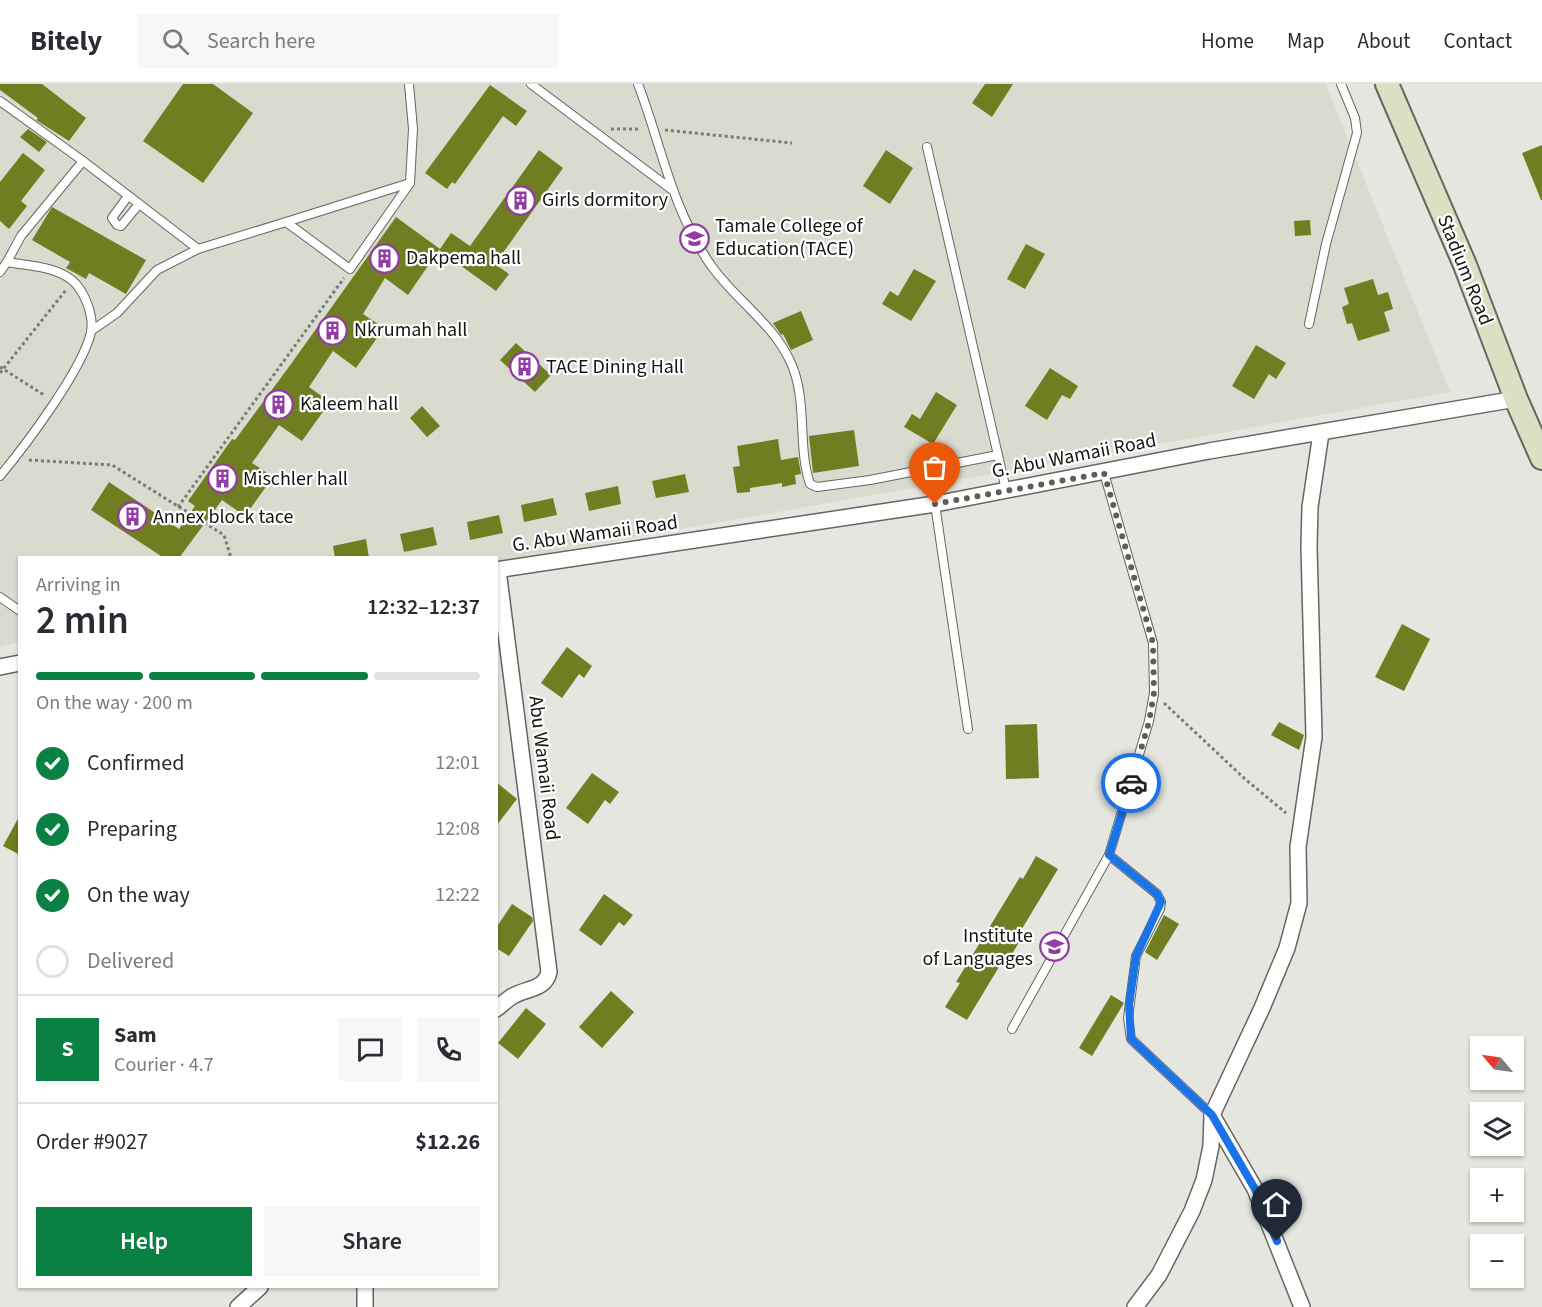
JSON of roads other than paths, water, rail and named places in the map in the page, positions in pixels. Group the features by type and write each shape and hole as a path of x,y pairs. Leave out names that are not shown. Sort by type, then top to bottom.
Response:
{"main road":[{"name":"Stadium Road","path":"1387,84 1465,266 1516,399 1542,458"}],"street":[{"name":"G. Abu Wamaii Road","path":"498,570 935,504 1209,451 1516,399"},
{"path":"1135,1307 1159,1275 1188,1219 1204,1180 1211,1146 1212,1115 1278,968 1299,903 1298,847 1314,737 1315,689 1309,547 1310,507 1321,433"},
{"name":"Abu Wamaii Road","path":"498,578 549,972 547,980 540,986 513,996 498,1007"},
{"path":"0,667 18,663"},
{"path":"1212,1115 1255,1189 1302,1307"},
{"path":"238,1307 259,1288"},
{"path":"364,1288 365,1307"}],"lane":[{"path":"286,222 350,269 410,183 413,129 409,84"},
{"path":"531,84 671,189"},
{"path":"638,84 655,129 680,213 710,264 768,329 791,363 799,387 810,484 818,487 870,480 998,454"},
{"path":"1309,324 1326,244 1357,133 1355,118 1341,84"},
{"path":"0,101 198,249"},
{"path":"927,147 1006,490"},
{"path":"0,272 21,236 83,161"},
{"path":"0,476 13,461 70,377 91,331 117,313 157,270 198,249 410,183"},
{"path":"128,196 112,218 117,225 121,226 139,204"},
{"path":"7,262 48,269 73,281 87,305 91,331"},
{"path":"1012,1029 1109,855 1149,722 1154,693 1153,643 1104,473"},
{"path":"935,504 968,729"},
{"path":"0,597 18,610"},
{"path":"1109,855 1157,894 1161,902 1136,956 1128,1017 1131,1039 1212,1115"}],"place":[{"name":"Girls dormitory","path":"521,200"},
{"name":"Tamale College of Education(TACE)","path":"694,238"},
{"name":"Dakpema hall","path":"385,258"},
{"name":"Nkrumah hall","path":"333,330"},
{"name":"TACE Dining Hall","path":"525,367"},
{"name":"Kaleem hall","path":"279,404"},
{"name":"Mischler hall","path":"222,479"},
{"name":"Annex block tace","path":"132,517"},
{"name":"Institute of Languages","path":"1054,947"}]}
